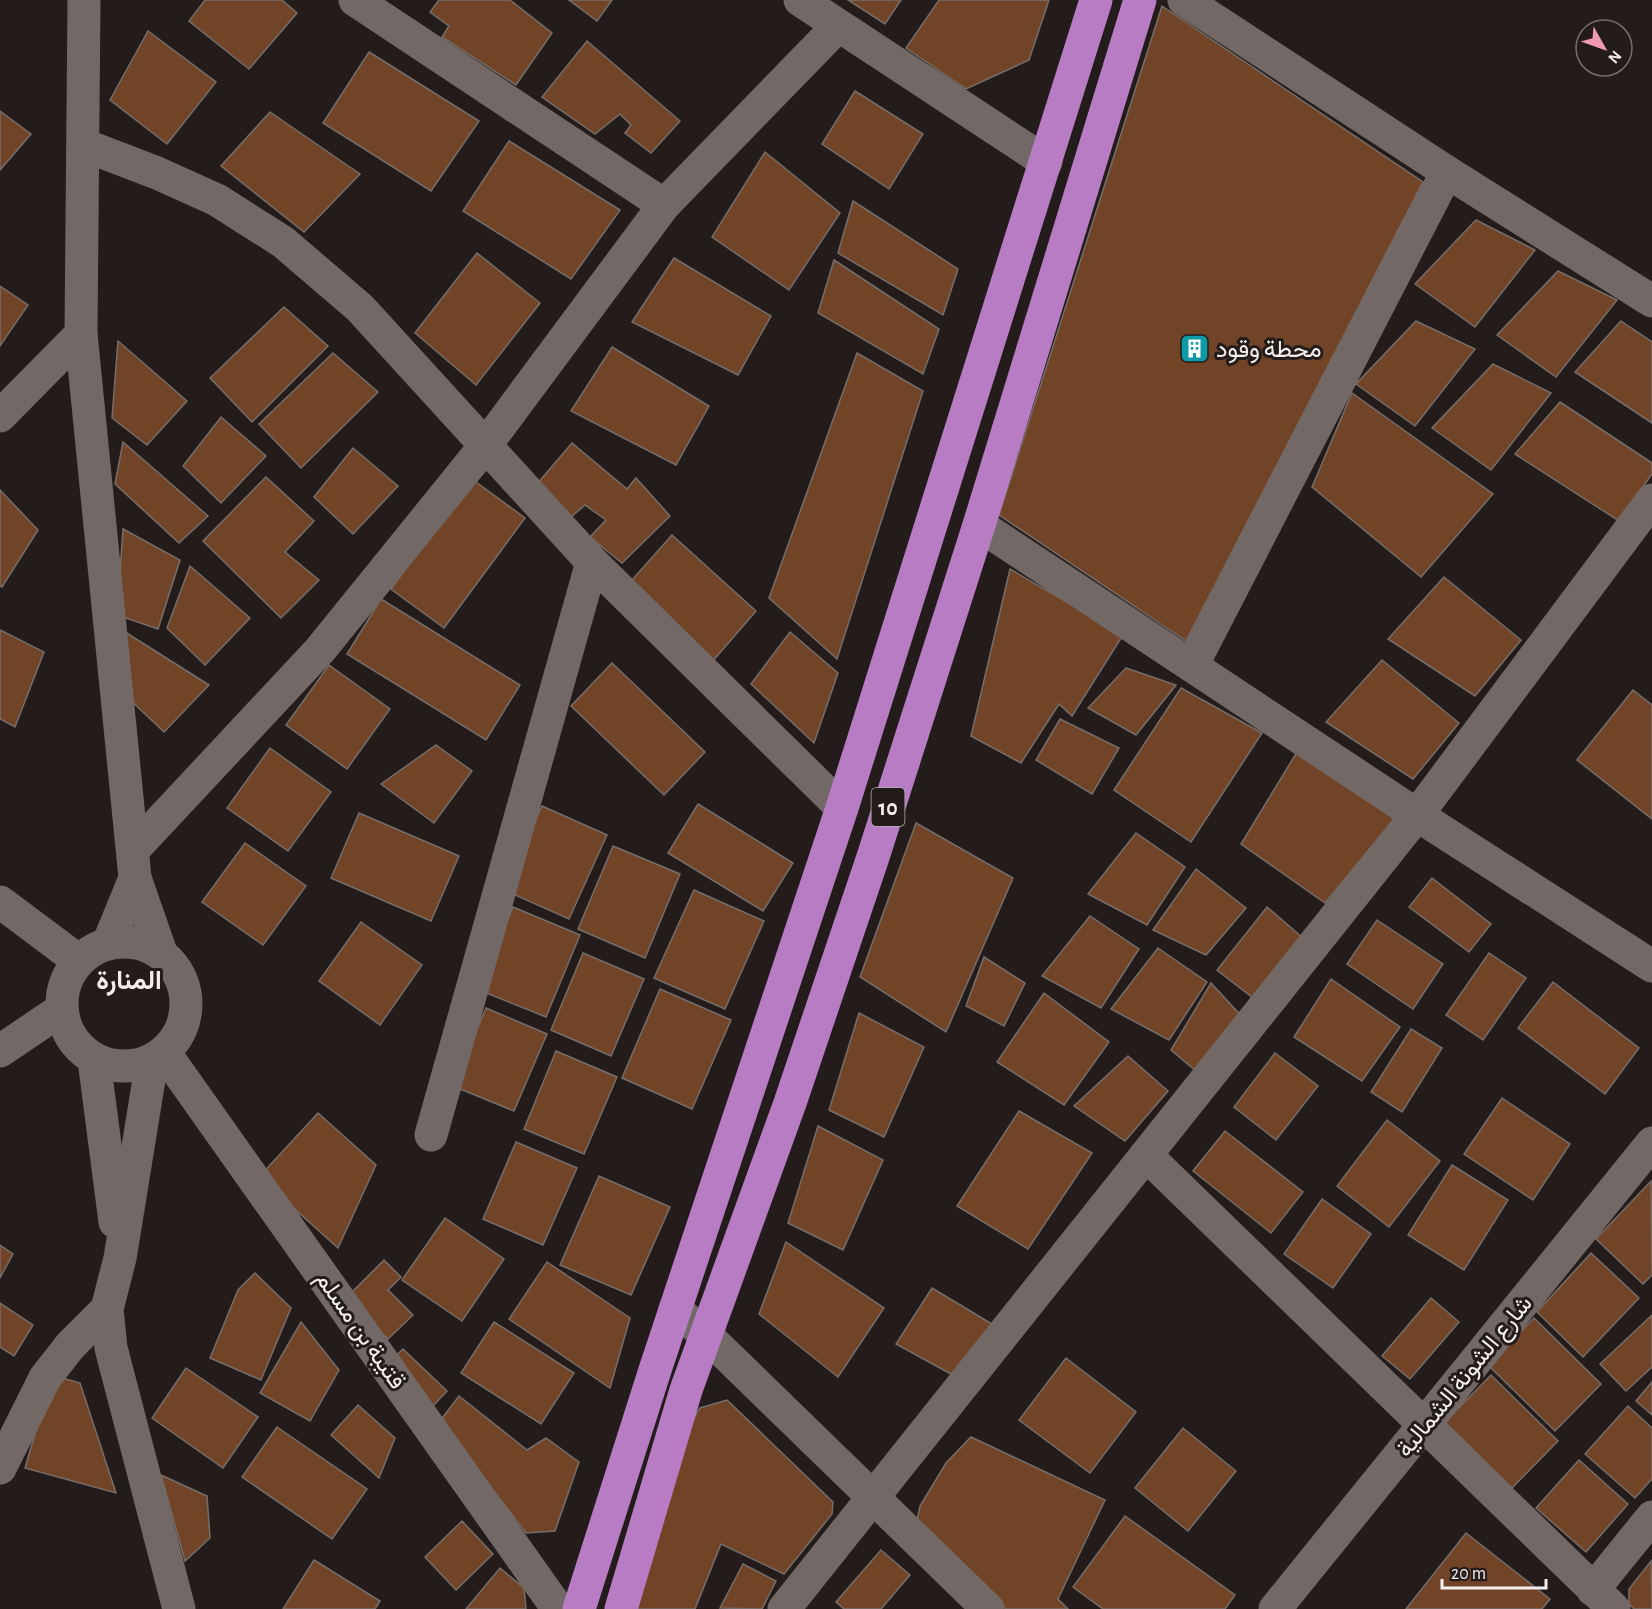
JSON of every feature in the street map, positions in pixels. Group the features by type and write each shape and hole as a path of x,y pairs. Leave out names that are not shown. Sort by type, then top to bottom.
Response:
{"highway":[{"name":"10","path":"579,1609 675,1309 842,808 1096,0"},
{"name":"10","path":"621,1609 686,1390 790,1103 869,868 979,525 1140,0"}],"street":[{"path":"84,0 81,334 135,864 161,953 182,978 187,1009 176,1039 158,1056 123,1067 94,1060 71,1038 62,1009 65,983 79,961 108,944 136,942 161,953"},
{"path":"355,0 664,204"},
{"path":"800,0 1046,162"},
{"path":"1184,0 1447,172 1652,301"},
{"path":"108,944 135,864 320,650 485,446 664,204 838,26"},
{"path":"84,145 157,173 217,200 283,242 360,308 592,562 842,808"},
{"path":"1193,664 1447,172"},
{"path":"0,416 81,334"},
{"path":"784,1609 1418,815 1652,500"},
{"path":"979,525 1193,664 1418,815 1652,966"},
{"path":"431,1135 592,562"},
{"path":"0,902 79,961"},
{"path":"0,1051 62,1009"},
{"path":"158,1056 120,1258 107,1309 111,1348 178,1609"},
{"name":"قتيبة بن مسلم","path":"158,1056 558,1609"},
{"path":"94,1060 120,1258"},
{"name":"شارع الشونة الشمالية","path":"1275,1609 1652,1143"},
{"path":"1146,1155 1603,1599 1652,1517"},
{"path":"0,1468 45,1378 70,1346 107,1309"},
{"path":"675,1309 707,1335 988,1609"}],"building":[{"path":"205,0 282,0 297,13 249,69 189,21"},
{"path":"439,0 510,0 552,33 516,85 442,37 449,26 430,12"},
{"path":"569,0 612,0 597,21"},
{"path":"848,0 901,0 885,24"},
{"path":"939,0 1049,0 1029,60 966,89 906,48"},
{"name":"محطة وقود","path":"1162,6 1423,182 1186,641 999,515"},
{"path":"148,31 216,82 167,144 110,100"},
{"path":"587,41 680,121 651,153 625,133 631,125 620,114 595,134 542,97"},
{"path":"369,52 479,121 431,191 323,123"},
{"path":"855,91 923,134 889,189 822,144"},
{"path":"0,111 31,134 0,170"},
{"path":"270,112 360,174 304,232 221,166"},
{"path":"509,141 620,210 571,279 463,211"},
{"path":"765,152 840,213 789,290 712,237"},
{"path":"853,201 958,269 943,315 838,253"},
{"path":"1476,220 1535,250 1475,327 1415,284"},
{"path":"477,253 540,303 476,385 415,333"},
{"path":"674,258 771,316 738,375 632,322"},
{"path":"834,260 939,329 923,374 818,313"},
{"path":"1558,271 1617,300 1556,377 1497,335"},
{"path":"0,286 28,305 0,346"},
{"path":"284,307 328,346 252,422 210,378"},
{"path":"1416,321 1475,349 1415,426 1356,384"},
{"path":"1621,321 1652,342 1652,423 1575,372"},
{"path":"118,341 187,401 147,445 112,418"},
{"path":"612,347 709,406 676,465 571,411"},
{"path":"333,353 378,392 301,468 259,424"},
{"path":"857,353 923,391 837,659 769,598"},
{"path":"1493,364 1551,393 1491,470 1432,428"},
{"path":"1352,393 1493,494 1421,577 1312,487"},
{"path":"1560,402 1652,463 1652,474 1619,521 1515,454"},
{"path":"221,417 266,456 221,503 183,466"},
{"path":"123,442 208,516 179,543 115,484"},
{"path":"572,443 627,489 636,478 670,516 622,563 590,537 606,520 585,505 571,517 537,484"},
{"path":"353,448 398,486 353,534 314,497"},
{"path":"266,477 314,521 285,552 319,580 281,618 203,541"},
{"path":"472,479 525,518 444,628 391,589"},
{"path":"0,490 38,530 2,587 0,586"},
{"path":"123,529 180,560 158,629 117,615"},
{"path":"672,535 756,611 712,662 632,580"},
{"path":"190,566 250,618 205,665 167,628"},
{"path":"1010,569 1123,635 1072,716 1059,704 1021,763 971,736"},
{"path":"1444,577 1521,640 1475,696 1388,639"},
{"path":"381,599 520,685 486,740 347,654"},
{"path":"0,630 44,652 15,727 0,719"},
{"path":"125,632 209,685 164,732 125,695"},
{"path":"790,632 838,673 814,743 751,684"},
{"path":"1382,660 1459,723 1413,779 1326,722"},
{"path":"612,663 705,752 664,795 571,706"},
{"path":"329,665 390,709 347,769 286,725"},
{"path":"1126,668 1176,685 1136,735 1088,708"},
{"path":"1181,688 1262,733 1191,842 1114,790"},
{"path":"1633,690 1652,705 1652,819 1577,760"},
{"path":"1060,719 1119,748 1092,794 1036,760"},
{"path":"436,745 472,771 434,823 381,784"},
{"path":"270,748 331,792 288,851 227,808"},
{"path":"1297,752 1396,817 1325,903 1241,844"},
{"path":"698,804 793,863 763,911 668,853"},
{"path":"542,806 607,835 569,919 504,890"},
{"path":"359,813 459,856 431,921 331,878"},
{"path":"916,823 1013,878 946,1032 860,977"},
{"path":"1136,833 1185,867 1147,925 1088,894"},
{"path":"245,843 306,886 263,945 202,902"},
{"path":"613,846 680,874 645,958 578,929"},
{"path":"1196,869 1246,908 1206,955 1153,930"},
{"path":"1432,878 1491,924 1469,952 1409,907"},
{"path":"694,890 764,921 725,1009 654,978"},
{"path":"513,907 580,935 546,1017 479,990"},
{"path":"1267,907 1303,938 1253,998 1217,970"},
{"path":"1090,916 1139,949 1101,1008 1042,976"},
{"path":"1377,920 1443,964 1413,1009 1347,964"},
{"path":"361,922 422,965 380,1025 319,981"},
{"path":"1158,948 1207,982 1169,1040 1111,1009"},
{"path":"583,953 644,979 611,1056 551,1030"},
{"path":"1489,953 1526,978 1483,1040 1446,1015"},
{"path":"984,957 1025,983 1004,1026 966,1006"},
{"path":"1331,979 1400,1027 1362,1081 1294,1037"},
{"path":"1553,982 1639,1048 1605,1094 1518,1028"},
{"path":"1211,983 1246,1021 1202,1076 1171,1050"},
{"path":"660,989 731,1020 692,1109 622,1078"},
{"path":"1044,993 1109,1042 1064,1105 997,1062"},
{"path":"486,1008 547,1034 514,1111 453,1086"},
{"path":"859,1013 924,1047 884,1137 829,1110"},
{"path":"1411,1029 1442,1048 1402,1112 1371,1092"},
{"path":"556,1051 617,1077 584,1154 524,1129"},
{"path":"1275,1053 1318,1086 1276,1140 1234,1107"},
{"path":"1128,1056 1168,1091 1125,1141 1074,1106"},
{"path":"1502,1098 1570,1144 1533,1200 1464,1154"},
{"path":"1019,1111 1092,1153 1028,1249 957,1206"},
{"path":"318,1113 376,1165 338,1248 259,1177"},
{"path":"1387,1120 1440,1161 1389,1227 1337,1186"},
{"path":"818,1126 883,1160 843,1250 788,1223"},
{"path":"1225,1131 1303,1192 1271,1233 1193,1171"},
{"path":"516,1142 577,1168 543,1245 483,1219"},
{"path":"1452,1165 1508,1200 1464,1270 1408,1235"},
{"path":"599,1176 670,1207 631,1295 560,1265"},
{"path":"1651,1181 1652,1275 1643,1284 1596,1239"},
{"path":"1322,1199 1371,1234 1333,1288 1284,1254"},
{"path":"445,1218 504,1259 462,1321 402,1280"},
{"path":"786,1242 884,1308 838,1377 759,1314"},
{"path":"0,1245 13,1254 0,1278"},
{"path":"1591,1253 1639,1298 1583,1357 1537,1312"},
{"path":"384,1260 401,1277 388,1290 413,1315 388,1339 347,1297"},
{"path":"547,1262 630,1318 610,1388 509,1319"},
{"path":"255,1273 291,1308 261,1380 210,1358 238,1290"},
{"path":"932,1288 997,1327 960,1379 896,1344"},
{"path":"1431,1298 1459,1322 1410,1379 1382,1356"},
{"path":"0,1303 33,1325 14,1356 0,1347"},
{"path":"1652,1315 1652,1367 1626,1391 1600,1364"},
{"path":"1534,1318 1601,1384 1555,1431 1488,1365"},
{"path":"301,1322 339,1370 310,1421 260,1393"},
{"path":"494,1322 574,1373 541,1424 461,1373"},
{"path":"403,1349 447,1391 433,1406 389,1363"},
{"path":"1066,1358 1136,1412 1090,1473 1019,1420"},
{"path":"186,1368 258,1417 223,1468 152,1418"},
{"path":"52,1375 80,1383 116,1493 25,1468"},
{"path":"1491,1375 1558,1441 1512,1488 1445,1422"},
{"path":"1652,1382 1652,1415 1636,1401"},
{"path":"459,1396 527,1450 546,1438 579,1462 555,1531 526,1533 440,1421"},
{"path":"727,1400 833,1502 832,1514 784,1574 721,1544 695,1609 631,1609 691,1423 700,1408"},
{"path":"358,1405 395,1438 379,1478 331,1435"},
{"path":"1628,1406 1652,1428 1652,1479 1635,1498 1585,1454"},
{"path":"277,1427 367,1489 332,1539 242,1477"},
{"path":"1183,1428 1236,1471 1188,1531 1135,1488"},
{"path":"971,1437 1105,1500 1058,1599 1068,1609 1006,1609 916,1525 920,1506 946,1463"},
{"path":"1579,1460 1628,1504 1586,1552 1536,1508"},
{"path":"161,1475 207,1496 210,1538 185,1561"},
{"path":"1125,1516 1235,1595 1225,1609 1103,1609 1073,1587"},
{"path":"462,1521 493,1554 456,1590 425,1557"},
{"path":"1466,1533 1550,1599 1542,1609 1406,1609"},
{"path":"881,1550 910,1575 881,1609 844,1609 836,1602"},
{"path":"314,1560 380,1601 375,1609 283,1609"},
{"path":"1651,1561 1652,1609 1634,1609 1629,1604 1629,1589"},
{"path":"743,1564 776,1581 762,1609 720,1608"},
{"path":"500,1568 524,1588 526,1609 466,1609"}],"place":[{"name":"محطة وقود","path":"1195,349"}],"district":[{"name":"المنارة","path":"129,980"}]}
